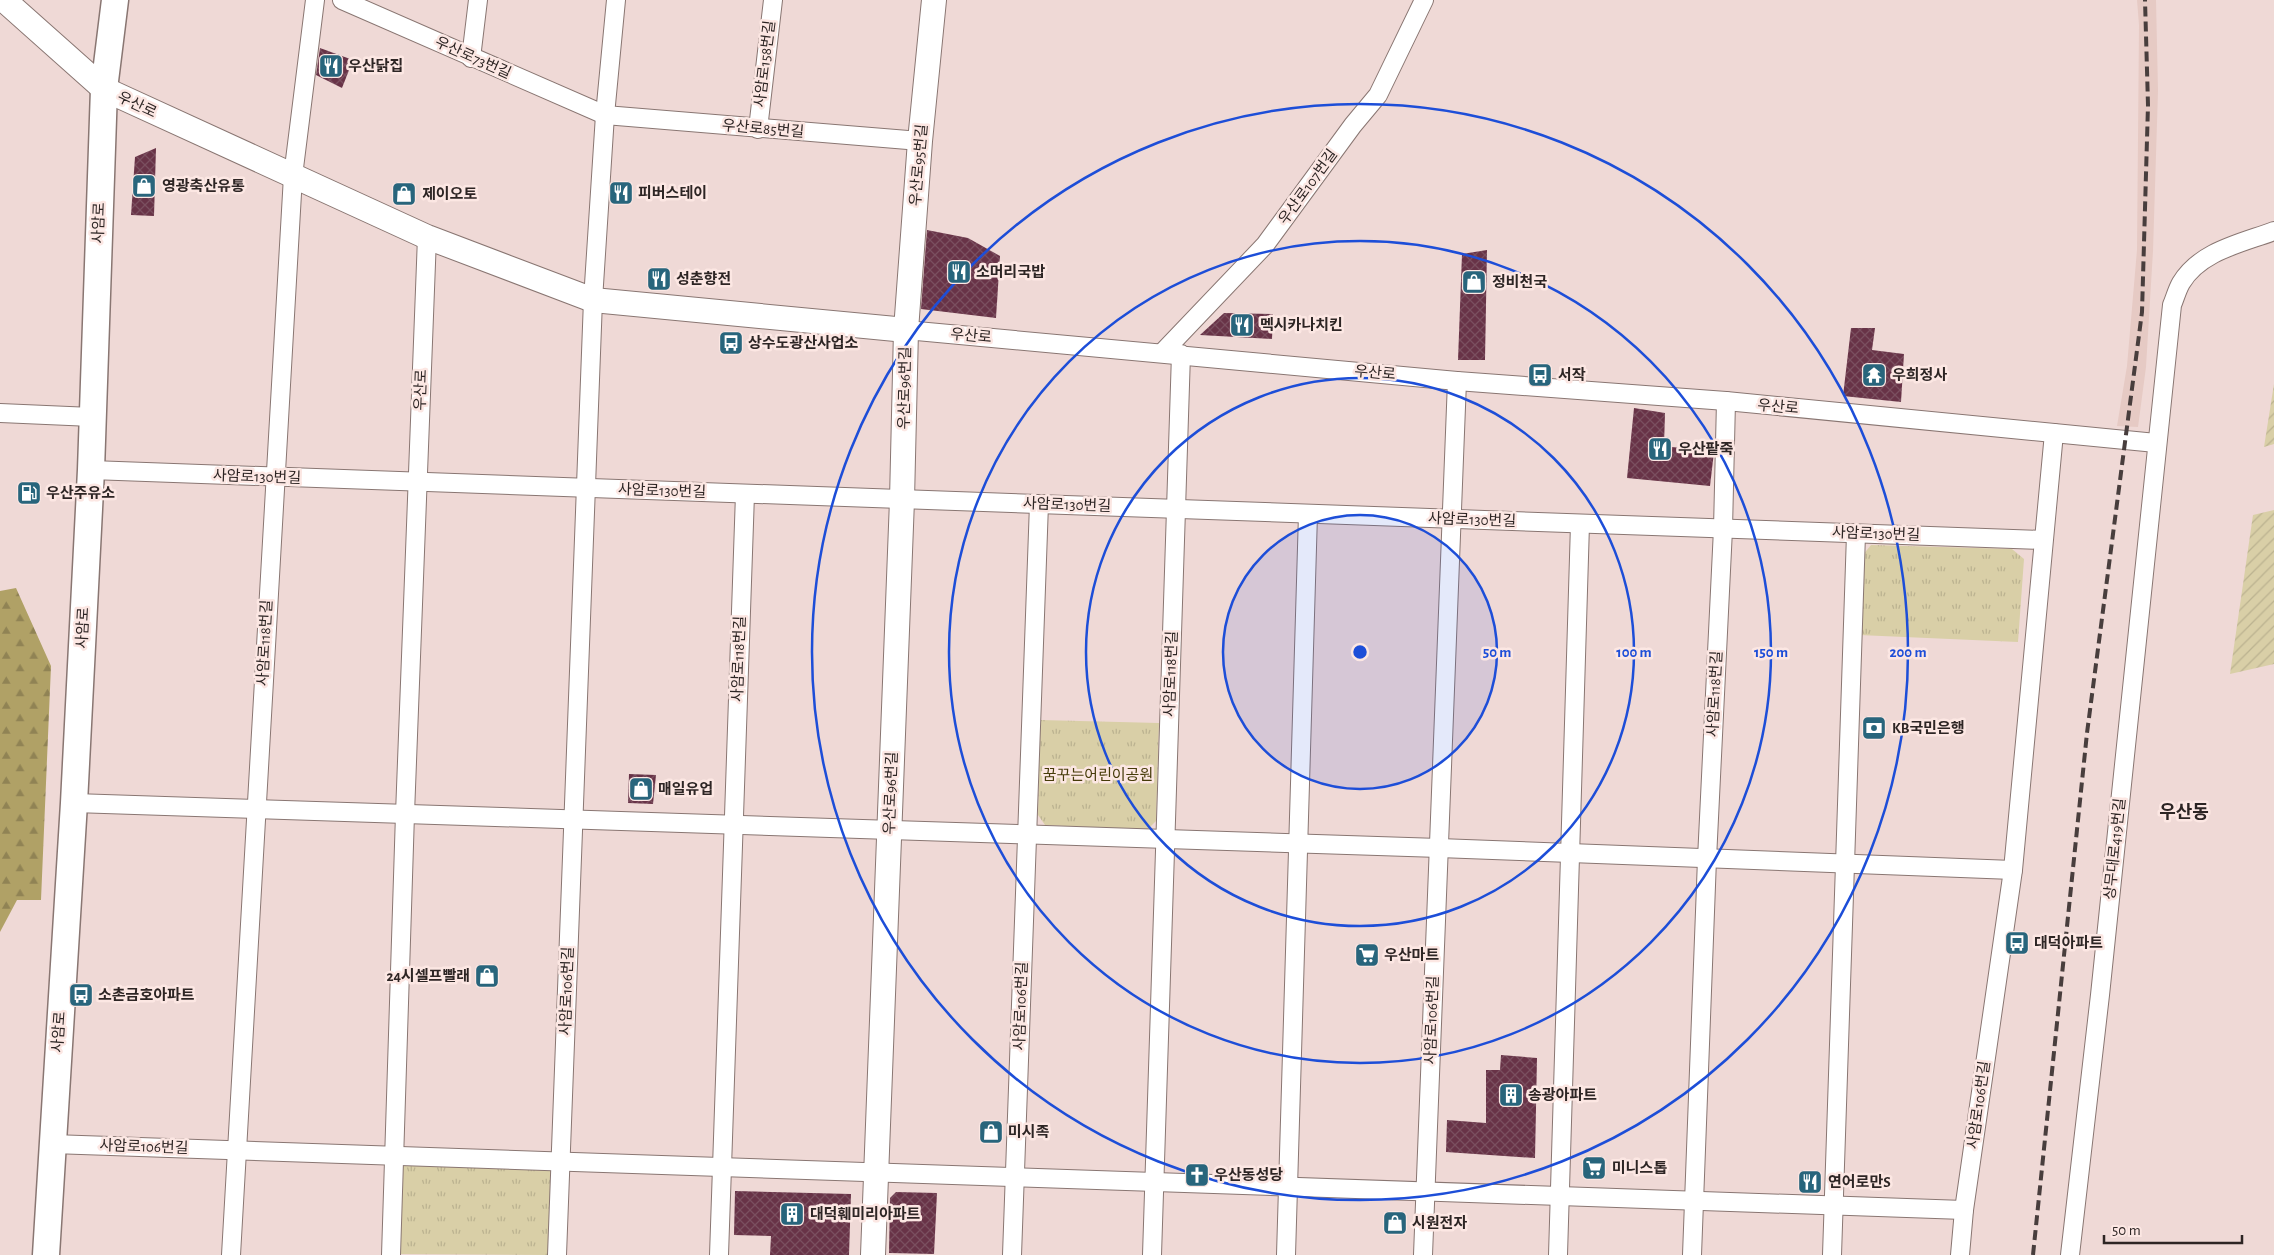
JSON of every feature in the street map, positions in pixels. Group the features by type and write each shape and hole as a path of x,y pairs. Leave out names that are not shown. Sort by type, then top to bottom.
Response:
{"main road":[{"name":"사암로","path":"46,1255 74,803 91,470 104,89 115,0"}],"street":[{"name":"우산로","path":"4,0 104,89 427,237 594,300 906,330 2156,442"},
{"path":"274,477 293,176 315,0"},
{"name":"우산로73번길","path":"342,0 606,115"},
{"path":"472,58 478,0"},
{"path":"574,820 594,300 606,115 616,0"},
{"name":"사암로158번길","path":"758,129 773,0"},
{"name":"우산로95번길","path":"906,330 920,141 934,0"},
{"name":"우산로107번길","path":"1162,352 1265,245 1353,125 1378,96 1424,0"},
{"name":"우산로85번길","path":"606,115 920,141"},
{"name":"상무대로419번길","path":"2070,1255 2100,995 2156,442 2172,304 2182,282 2198,264 2218,251 2274,231"},
{"name":"우산로","path":"417,482 427,237"},
{"name":"우산로96번길","path":"873,1255 902,500 906,330"},
{"name":"사암로118번길","path":"1166,839 1181,354"},
{"path":"1439,848 1457,380"},
{"name":"사암로118번길","path":"1707,859 1723,529 1726,402"},
{"path":"0,413 92,417"},
{"name":"사암로106번길","path":"52,1144 1964,1210 2013,870 2028,728 2043,540 2054,433"},
{"name":"사암로130번길","path":"91,470 2043,540"},
{"name":"사암로118번길","path":"256,809 274,477"},
{"path":"391,1255 404,814 417,482"},
{"name":"사암로118번길","path":"734,825 745,494"},
{"path":"1027,834 1040,504"},
{"path":"1286,1255 1308,514"},
{"path":"1558,1255 1580,524"},
{"path":"1832,1255 1856,534"},
{"path":"74,803 1439,848 2013,870"},
{"path":"231,1255 256,809"},
{"name":"사암로106번길","path":"560,1162 574,820"},
{"path":"719,1255 734,825"},
{"name":"사암로106번길","path":"1014,1177 1027,834"},
{"path":"1152,1255 1166,839"},
{"name":"사암로106번길","path":"1426,1192 1439,848"},
{"path":"1692,1255 1707,859"},
{"path":"557,1255 560,1162"},
{"path":"1012,1255 1014,1177"},
{"path":"1423,1255 1426,1192"},
{"path":"1960,1255 1964,1210"}],"shaded area":[{"path":"2137,0 2156,0 2158,91 2153,251 2146,367 2138,427 2117,426 2127,366 2137,250 2139,25"}],"green space":[{"path":"2274,384 2274,444 2264,447"},
{"path":"2274,510 2274,664 2230,674 2253,515"},
{"path":"1871,545 2012,549 2024,559 2018,642 1859,635 1862,556"},
{"path":"16,588 51,666 41,900 17,900 0,932 0,591"},
{"name":"꿈꾸는어린이공원","path":"1040,720 1159,723 1156,821 1147,830 1045,825 1038,815"},
{"path":"403,1164 551,1169 548,1255 400,1254"}],"building":[{"name":"우산닭집","path":"320,48 353,60 342,88 316,75"},
{"name":"영광축산유통","path":"156,148 154,216 131,215 135,157"},
{"name":"소머리국밥","path":"927,230 968,238 1000,256 996,318 921,309"},
{"name":"정비천국","path":"1487,250 1485,360 1458,360 1462,254"},
{"name":"멕시카나치킨","path":"1224,313 1273,314 1272,339 1200,335"},
{"name":"우희정사","path":"1851,328 1875,328 1872,350 1904,354 1901,402 1843,396"},
{"name":"우산팥죽","path":"1634,408 1665,413 1664,446 1714,452 1710,486 1627,478"},
{"name":"매일유업","path":"629,774 656,775 653,804 628,803"},
{"name":"송광아파트","path":"1501,1055 1537,1058 1535,1158 1446,1152 1447,1120 1486,1123 1486,1070 1500,1070"},
{"name":"대덕훼미리아파트","path":"735,1191 851,1194 849,1255 770,1255 771,1236 734,1235"},
{"path":"896,1192 937,1193 934,1254 889,1253 890,1198"}],"railway":[{"path":"2033,1255 2087,733 2142,312 2148,105 2145,0"}],"place":[{"name":"우산닭집","path":"331,66"},
{"name":"영광축산유통","path":"144,186"},
{"name":"피버스테이","path":"621,193"},
{"name":"제이오토","path":"404,194"},
{"name":"소머리국밥","path":"959,272"},
{"name":"성춘향전","path":"659,279"},
{"name":"정비천국","path":"1474,282"},
{"name":"멕시카나치킨","path":"1242,325"},
{"name":"상수도광산사업소","path":"731,343"},
{"name":"서작","path":"1540,375"},
{"name":"우희정사","path":"1874,375"},
{"name":"우산팥죽","path":"1660,449"},
{"name":"우산주유소","path":"29,493"},
{"name":"KB국민은행","path":"1874,728"},
{"name":"매일유업","path":"641,789"},
{"name":"대덕아파트","path":"2017,943"},
{"name":"우산마트","path":"1367,955"},
{"name":"24시셀프빨래","path":"487,976"},
{"name":"소촌금호아파트","path":"81,995"},
{"name":"송광아파트","path":"1511,1095"},
{"name":"미시족","path":"991,1132"},
{"name":"미니스톱","path":"1594,1168"},
{"name":"우산동성당","path":"1197,1175"},
{"name":"연어로만S","path":"1810,1182"},
{"name":"대덕훼미리아파트","path":"792,1214"},
{"name":"시원전자","path":"1395,1223"}],"district":[{"name":"우산동","path":"2184,813"}]}
